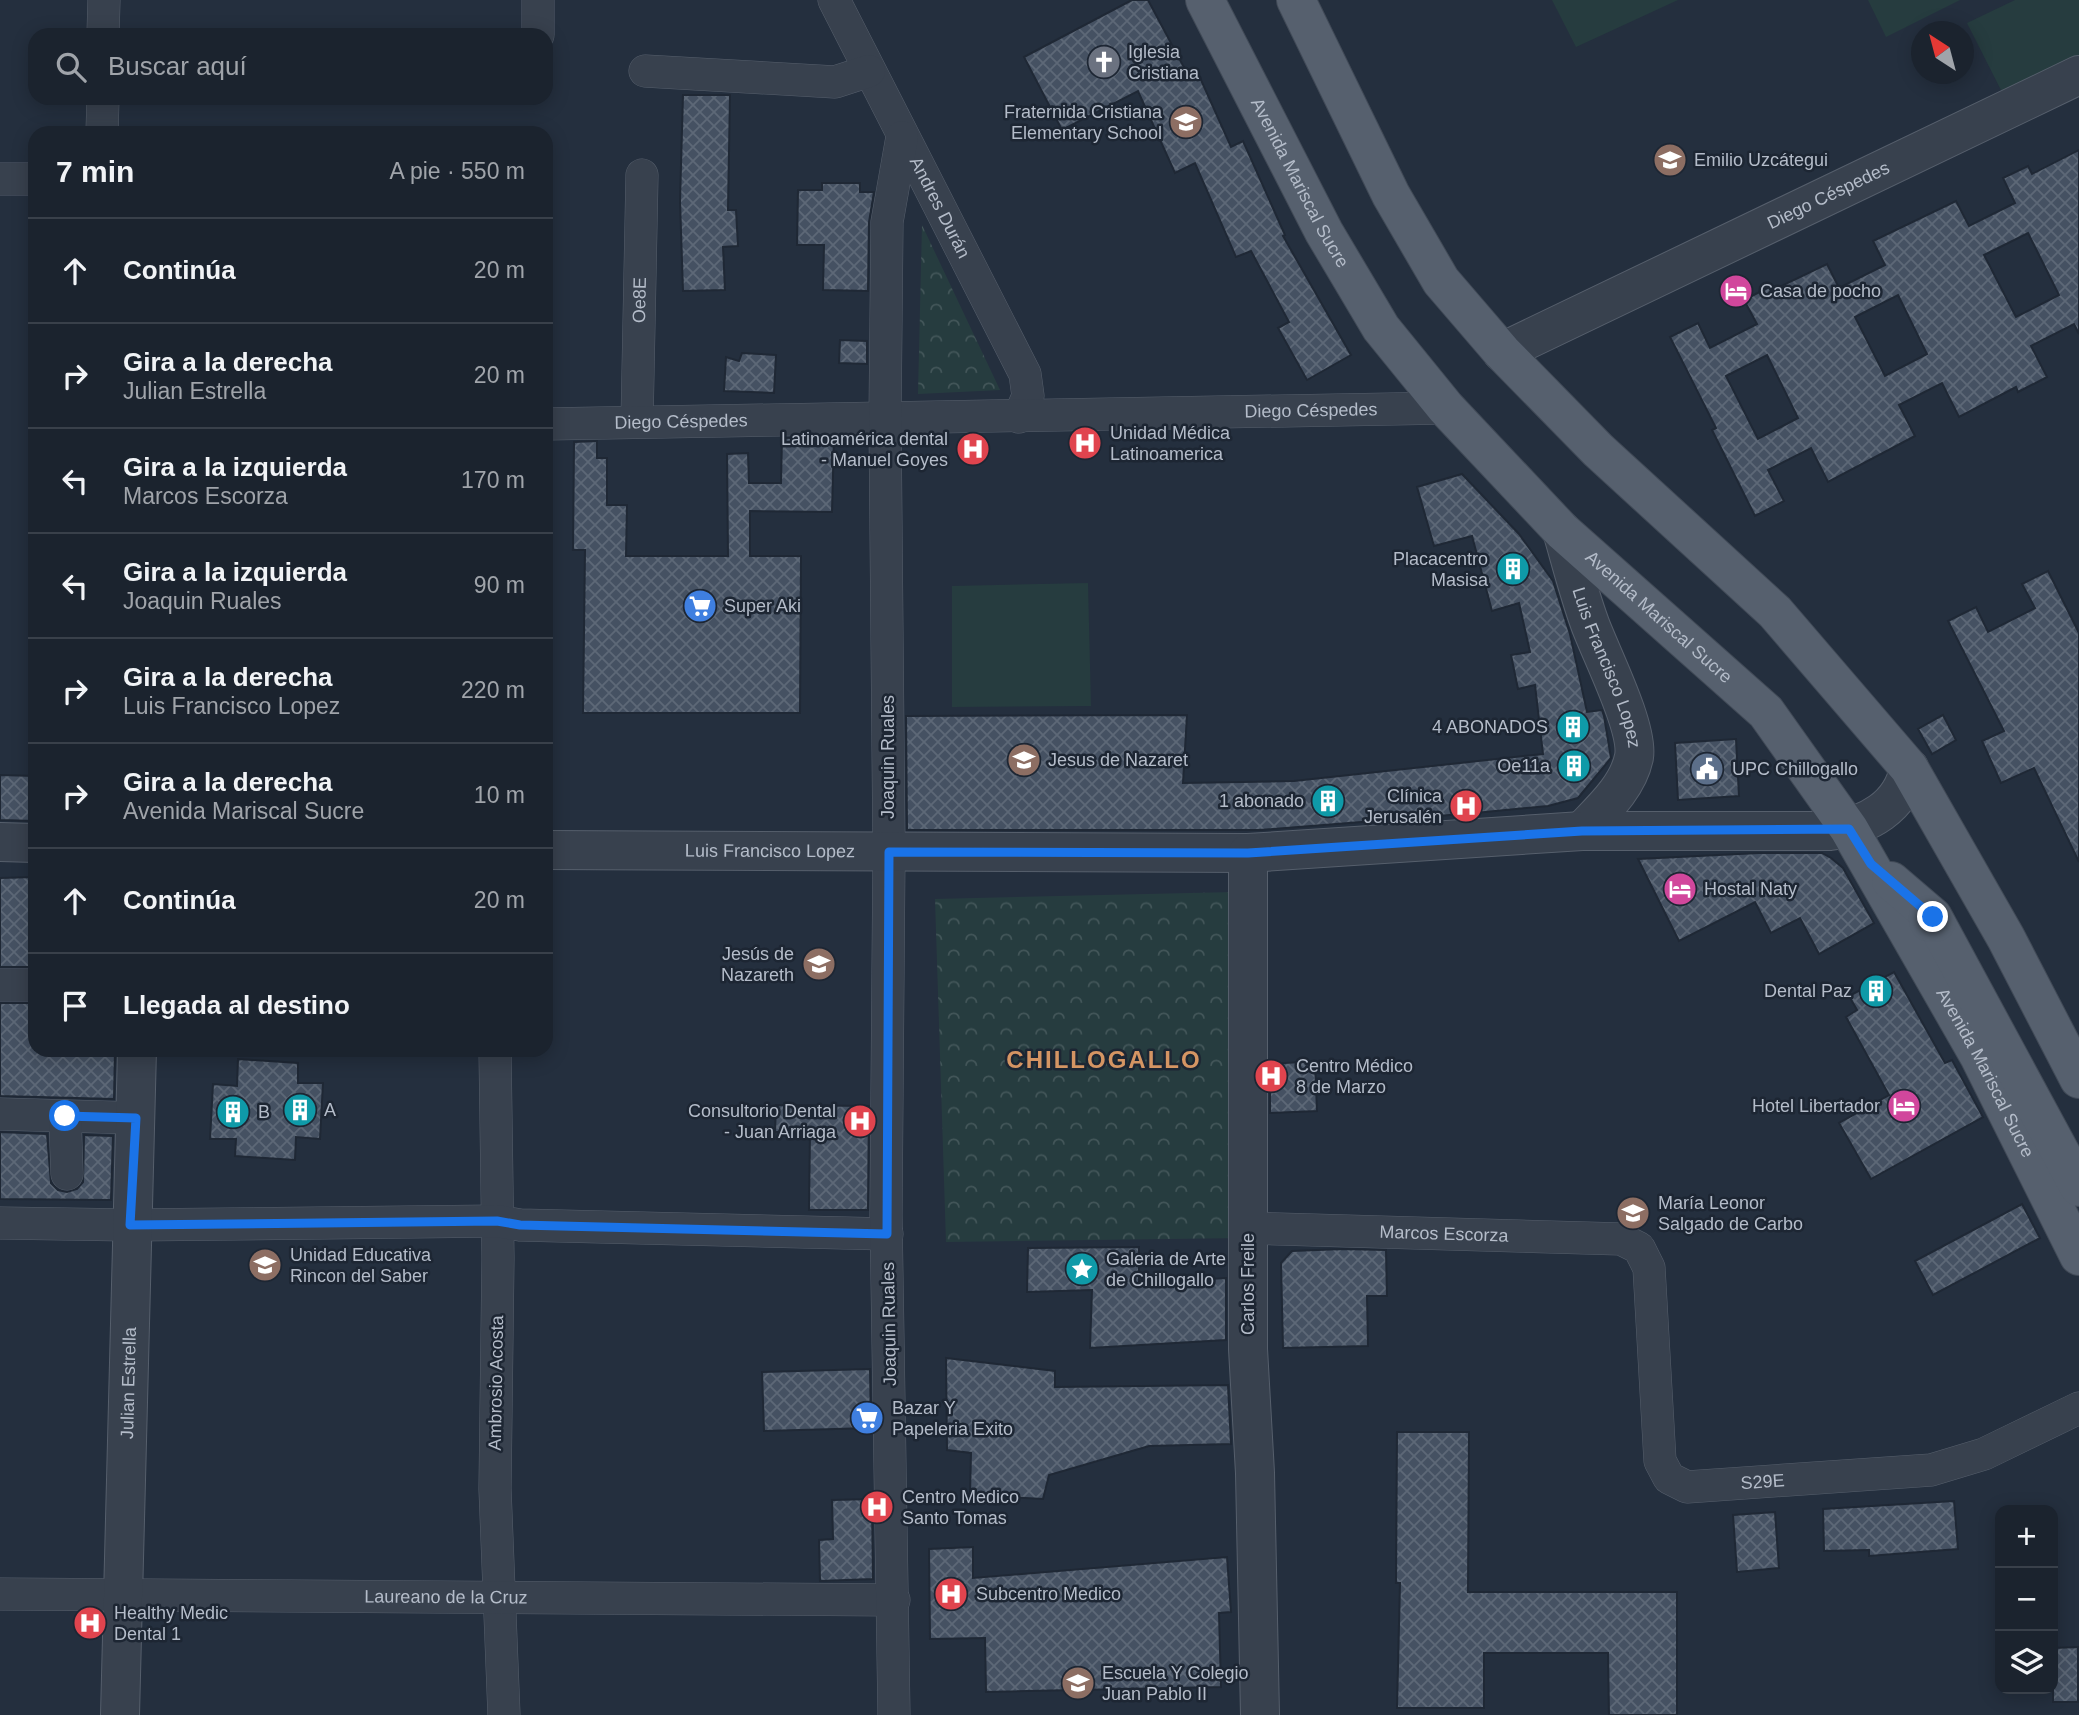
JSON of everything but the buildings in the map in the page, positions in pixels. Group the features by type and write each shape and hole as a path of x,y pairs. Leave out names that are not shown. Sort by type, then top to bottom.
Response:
{"main road":[{"name":"Avenida Mariscal Sucre","path":"1205,0 1336,253 1381,328 1446,408 1562,531 1766,712 1849,829 1979,1056 2079,1256"},
{"path":"1296,0 1391,195 1441,281 1502,352 1598,450 1775,612 1909,768 2006,938 2079,1079"},
{"path":"1871,864 1933,917 2079,1187"}],"street":[{"path":"103,28 104,0"},
{"path":"538,0 538,28"},
{"name":"Andres Durán","path":"834,0 1025,374 1028,396 1019,417"},
{"path":"645,71 835,82 869,71"},
{"name":"Diego Céspedes","path":"1502,352 2079,75"},
{"path":"102,126 103,105"},
{"name":"Joaquin Ruales","path":"894,1715 887,1234 889,852 885,419 887,222 902,137"},
{"name":"Oe8E","path":"636,422 642,175"},
{"path":"0,179 28,179"},
{"name":"Diego Céspedes","path":"553,424 1446,408"},
{"name":"Luis Francisco Lopez","path":"1562,531 1589,622 1628,720 1634,754 1627,777 1582,831"},
{"name":"Luis Francisco Lopez","path":"553,850 1248,853 1582,831 1849,829 1890,806 1902,792 1909,768"},
{"path":"0,842 28,843"},
{"name":"Carlos Freile","path":"1248,853 1248,1349 1255,1473 1259,1715"},
{"path":"0,985 28,985"},
{"name":"Julian Estrella","path":"120,1715 130,1225 137,1057"},
{"name":"Ambrosio Acosta","path":"495,1057 495,1489 504,1715"},
{"path":"0,1114 136,1118"},
{"path":"65,1116 67,1174"},
{"path":"0,1223 130,1225 497,1221 520,1225 887,1234"},
{"name":"Marcos Escorza","path":"1248,1228 1621,1239 1639,1248"},
{"name":"S29E","path":"1639,1248 1649,1268 1660,1461 1669,1478 1687,1487 1931,1470 1984,1454 2079,1408"},
{"name":"Laureano de la Cruz","path":"0,1594 894,1600"}],"green space":[{"path":"1552,0 1678,0 1576,47"},
{"path":"1868,0 1960,0 1918,21 1911,21 1911,24 1886,37"},
{"path":"2015,0 2079,0 2079,67 2007,102 1974,37 1974,21 1971,21"},
{"path":"922,225 1000,390 918,394"},
{"path":"1088,583 1091,706 952,707 952,586"},
{"path":"1235,892 1244,1238 946,1242 935,899"}],"place":[{"name":"Iglesia Cristiana","path":"1104,62"},
{"name":"Fraternida Cristiana Elementary School","path":"1186,122"},
{"name":"Emilio Uzcátegui","path":"1670,160"},
{"name":"Casa de pocho","path":"1736,291"},
{"name":"Unidad Médica Latinoamerica","path":"1085,443"},
{"name":"Latinoamérica dental - Manuel Goyes","path":"973,449"},
{"name":"Placacentro Masisa","path":"1513,569"},
{"name":"Super Aki","path":"700,606"},
{"name":"4 ABONADOS","path":"1573,727"},
{"name":"Jesus de Nazaret","path":"1024,760"},
{"name":"Oe11a","path":"1574,766"},
{"name":"UPC Chillogallo","path":"1707,769"},
{"name":"1 abonado","path":"1328,801"},
{"name":"Clínica Jerusalén","path":"1466,806"},
{"name":"Hostal Naty","path":"1680,889"},
{"name":"Jesús de Nazareth","path":"819,964"},
{"name":"Dental Paz","path":"1876,991"},
{"name":"Centro Médico 8 de Marzo","path":"1271,1076"},
{"name":"Hotel Libertador","path":"1904,1106"},
{"name":"A","path":"300,1110"},
{"name":"B","path":"233,1112"},
{"name":"Consultorio Dental - Juan Arriaga","path":"860,1121"},
{"name":"María Leonor Salgado de Carbo","path":"1633,1213"},
{"name":"Unidad Educativa Rincon del Saber","path":"265,1265"},
{"name":"Galeria de Arte de Chillogallo","path":"1082,1269"},
{"name":"Bazar Y Papeleria Exito","path":"867,1418"},
{"name":"Centro Medico Santo Tomas","path":"877,1507"},
{"name":"Subcentro Medico","path":"951,1594"},
{"name":"Healthy Medic Dental 1","path":"90,1623"},
{"name":"Escuela Y Colegio Juan Pablo II","path":"1078,1683"}],"district":[{"name":"CHILLOGALLO","path":"1104,1059"}],"route":[{"path":"65,1116 136,1118 130,1225 497,1221 520,1225 887,1234 889,852 1248,853 1415,845 1582,831 1849,829 1871,864 1933,917"}]}
